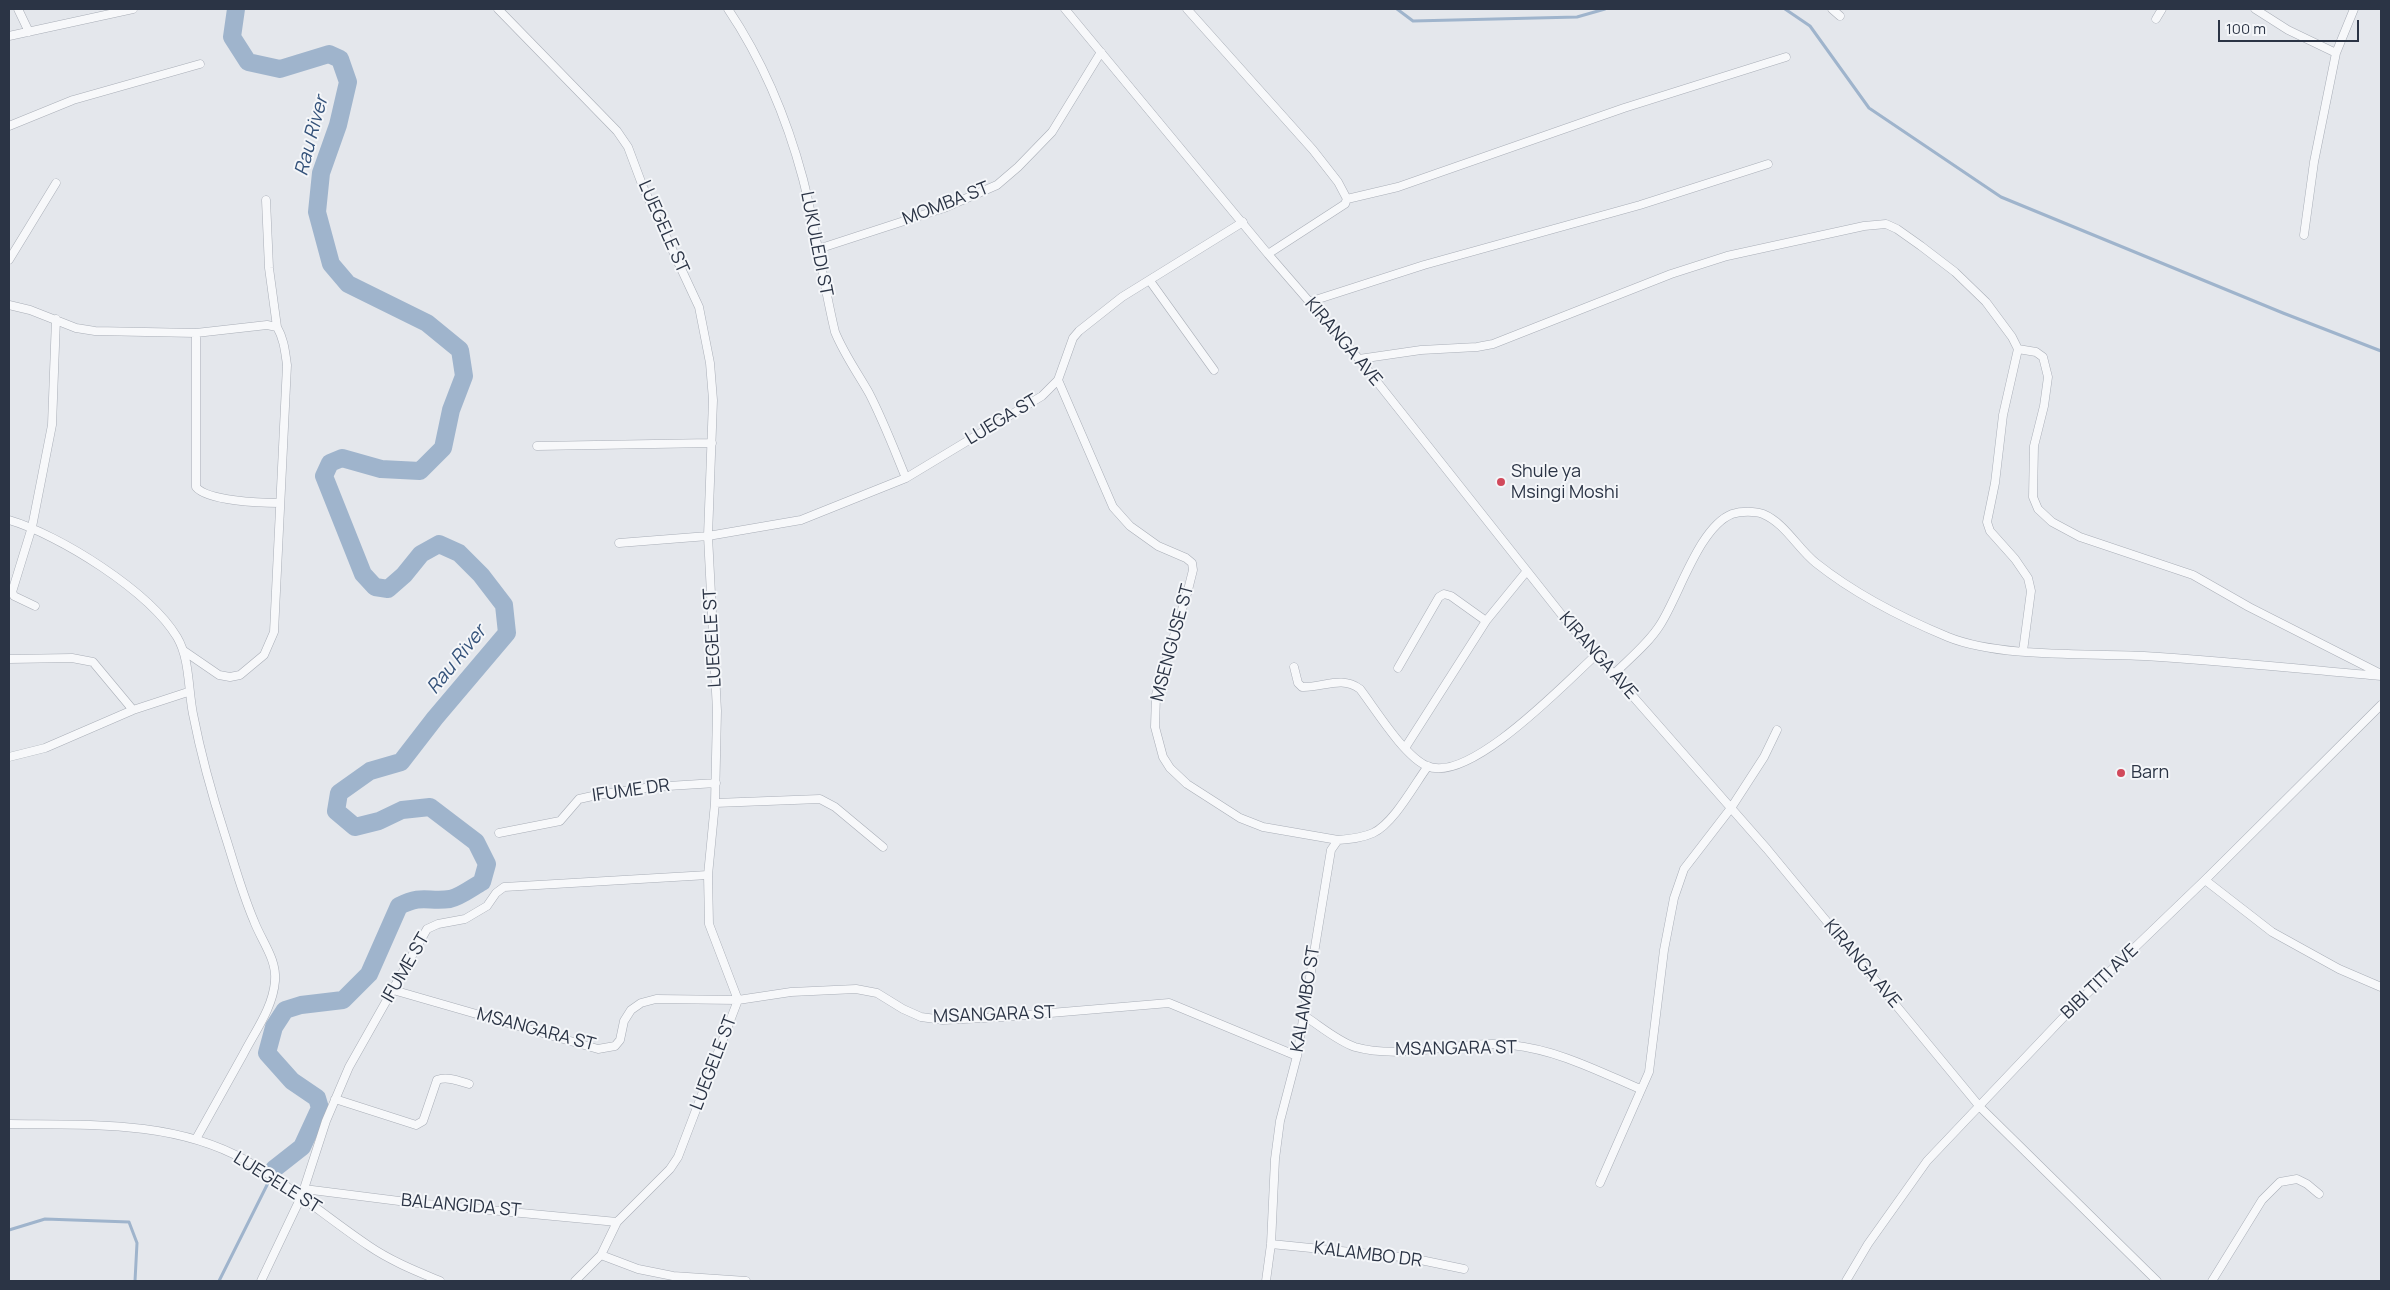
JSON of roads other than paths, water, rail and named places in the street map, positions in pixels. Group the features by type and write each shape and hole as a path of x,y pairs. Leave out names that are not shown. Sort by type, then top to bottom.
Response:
{"street":[{"path":"18,9 29,32"},
{"path":"9,36 96,12 133,9"},
{"name":"LUEGELE ST","path":"498,9 617,131 628,147 643,186 699,307 710,363 713,400 708,536 717,711 715,803 708,875 709,924 738,1000 678,1156 670,1169 618,1222 601,1255 575,1281"},
{"name":"LUKULEDI ST","path":"728,9 751,45 778,98 803,178 835,332 843,352 868,392 906,478"},
{"name":"KIRANGA AVE","path":"1065,9 1268,254 1359,359 1526,572 1731,808 1980,1106 2157,1281"},
{"path":"1187,9 1312,150 1338,182 1347,198 1345,204 1268,254"},
{"path":"1832,9 1840,16"},
{"path":"2156,20 2162,9"},
{"path":"2255,9 2288,30 2336,53"},
{"path":"2304,235 2314,162 2336,53 2354,9"},
{"name":"MOMBA ST","path":"818,249 944,208 996,185 1018,167 1052,132 1101,52"},
{"path":"1347,198 1398,188 1624,108 1786,57"},
{"path":"9,126 73,100 200,64"},
{"path":"1309,302 1424,265 1640,205 1768,164"},
{"path":"9,260 56,183"},
{"path":"184,651 219,675 230,677 240,675 264,655 274,632 287,365 284,346 277,327 269,268 266,200"},
{"name":"LUEGA ST","path":"619,543 708,536 801,520 906,478 1042,396 1058,380 1073,338 1079,331 1122,298 1243,222"},
{"path":"1359,359 1421,350 1477,347 1493,344 1671,274 1727,256 1864,226 1886,224 1898,229 1955,272 1986,302 2002,321 2018,349 2003,415 1995,483 1987,522 1990,531 2015,559 2028,578 2031,591 2023,651"},
{"path":"1150,281 1214,370"},
{"path":"9,305 56,319 76,328 95,331 196,333 237,327 267,325 277,327"},
{"path":"35,606 14,596 12,592 32,527 52,425 56,319"},
{"path":"196,333 196,487 200,492 211,496 279,503"},
{"path":"2018,349 2036,352 2044,357 2048,376 2044,406 2034,446 2033,497 2038,509 2052,522 2080,536 2193,575 2249,607 2381,675"},
{"name":"MSENGUSE ST","path":"1058,380 1113,507 1130,526 1158,546 1186,558 1192,563 1193,570 1188,590 1156,695 1155,727 1163,757 1170,768 1187,784 1240,818 1263,826 1338,840"},
{"path":"537,446 712,443"},
{"path":"1614,674 1660,626 1695,556 1714,526 1732,514 1747,512 1763,514 1781,527 1814,561 1867,598 1949,637 1971,644 2023,651 2145,656 2381,675"},
{"path":"9,520 32,527 53,537 136,594 158,612 177,637 184,651 188,692 198,743 225,835 254,921 274,965 275,980 270,1006 196,1139"},
{"path":"1405,748 1486,621 1526,572"},
{"path":"1398,668 1439,597 1444,594 1451,596 1486,621"},
{"path":"1294,667 1298,683 1302,687 1347,681 1353,684 1360,689 1413,757 1428,766 1454,766 1478,755 1516,728 1596,654"},
{"path":"9,659 72,658 93,662 133,710"},
{"path":"9,757 45,748 133,710 188,692"},
{"name":"BIBI TITI AVE","path":"1846,1281 1868,1244 1927,1161 2077,1003 2205,880 2381,705"},
{"path":"1600,1183 1651,1061 1664,950 1674,898 1684,869 1731,808 1764,757 1776,730"},
{"path":"1338,840 1356,839 1373,833 1384,825 1428,766"},
{"name":"IFUME DR","path":"499,833 560,821 575,802 588,797 652,786 716,783"},
{"path":"715,803 820,799 835,807 883,848"},
{"name":"KALAMBO ST","path":"1266,1281 1271,1244 1280,1121 1297,1056 1328,860 1333,845 1338,840"},
{"name":"IFUME ST","path":"261,1281 303,1192 335,1099 349,1067 427,929 438,924 465,919 486,906 500,889 519,886 708,875"},
{"path":"2205,880 2272,932 2339,969 2381,987"},
{"name":"MSANGARA ST","path":"393,990 598,1049 615,1046 620,1040 624,1021 631,1010 641,1003 656,999 738,1000 791,992 856,989 877,993 903,1009 921,1017 943,1020 1003,1018 1169,1003 1297,1056"},
{"name":"MSANGARA ST","path":"1303,1015 1354,1046 1411,1051 1509,1044 1547,1050 1562,1055 1640,1089"},
{"path":"335,1099 416,1125 423,1121 437,1080 455,1080 469,1084"},
{"name":"LUEGELE ST","path":"9,1124 106,1125 196,1139 244,1159 303,1192 370,1246 398,1263 440,1281"},
{"path":"2212,1281 2262,1200 2280,1182 2297,1179 2307,1184 2319,1194"},
{"name":"BALANGIDA ST","path":"303,1192 618,1222"},
{"name":"KALAMBO DR","path":"1271,1244 1411,1258 1464,1269"},
{"path":"601,1255 638,1269 673,1276 746,1281"}],"waterway":[{"name":"Rau River","path":"236,9 232,37 248,62 280,69 329,54 340,59 348,82 338,125 321,173 317,212 331,264 348,284 427,323 460,350 464,376 451,410 443,448 420,471 381,469 342,458 330,463 324,476 363,574 375,587 388,589 404,575 421,554 439,544 459,553 481,575 504,605 507,633 435,718 401,762 370,771 339,793 336,811 355,827 379,821 402,810 430,807 476,842 487,864 482,882 458,896 442,900 414,900 399,906 369,974 343,1000 301,1005 285,1010 274,1027 267,1053 292,1081 317,1098 320,1108 302,1147 274,1169"},
{"path":"1397,9 1413,21 1577,17 1605,9"},
{"path":"1785,9 1810,26 1869,108 2001,197 2283,313 2381,351"},
{"path":"219,1281 268,1183"},
{"path":"9,1230 45,1219 129,1222 137,1243 135,1281"}],"place":[{"name":"Shule ya Msingi Moshi","path":"1501,482"},
{"name":"Barn","path":"2121,773"}]}
